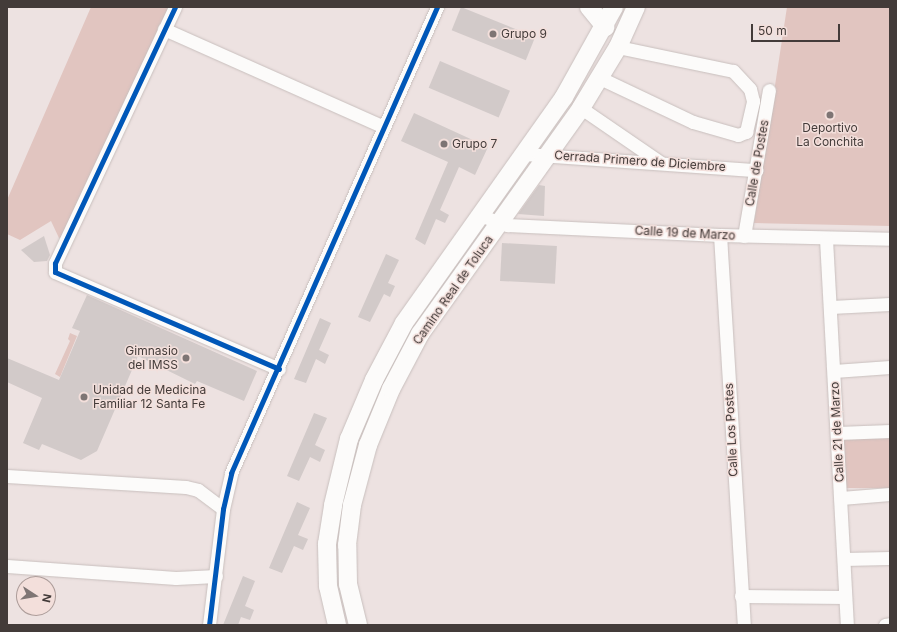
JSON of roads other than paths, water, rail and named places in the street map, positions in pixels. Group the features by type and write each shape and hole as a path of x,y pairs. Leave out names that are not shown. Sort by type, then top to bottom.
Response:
{"main road":[{"path":"589,7 605,27"},
{"name":"Camino Real de Toluca","path":"337,625 328,586 327,544 340,471 371,387 404,323 525,154 592,51 614,7"},
{"name":"Camino Real de Toluca","path":"358,625 348,584 347,545 359,476 388,396 420,334 500,224 546,155 581,108 618,47 636,7"},
{"path":"592,51 604,70"},
{"path":"340,471 359,476"}],"street":[{"path":"175,7 55,263 55,272 279,369"},
{"path":"209,625 216,576 222,509 231,473 279,369 382,126 437,7"},
{"path":"164,29 382,126"},
{"path":"604,70 693,122 738,135 748,128 753,101 750,89 733,71 618,47"},
{"name":"Calle de Postes","path":"744,236 769,90"},
{"path":"581,108 661,163"},
{"name":"Cerrada Primero de Diciembre","path":"525,154 756,170"},
{"name":"Calle 19 de Marzo","path":"482,216 500,224 720,236 890,240"},
{"name":"Calle Los Postes","path":"720,236 741,596 744,625"},
{"name":"Calle 21 de Marzo","path":"826,238 831,307 845,597 848,625"},
{"path":"831,307 890,304"},
{"path":"834,371 890,367"},
{"path":"837,433 890,431"},
{"path":"7,476 186,487 198,490 222,509"},
{"path":"841,498 890,494"},
{"path":"844,559 890,558"},
{"path":"7,566 176,578 216,576"},
{"path":"741,596 845,597"},
{"path":"885,625 890,624"}],"place":[{"name":"Grupo 9","path":"493,34"},
{"name":"Deportivo La Conchita","path":"830,115"},
{"name":"Grupo 7","path":"444,144"},
{"name":"Gimnasio del IMSS","path":"186,358"},
{"name":"Unidad de Medicina Familiar 12 Santa Fe","path":"84,397"}]}
